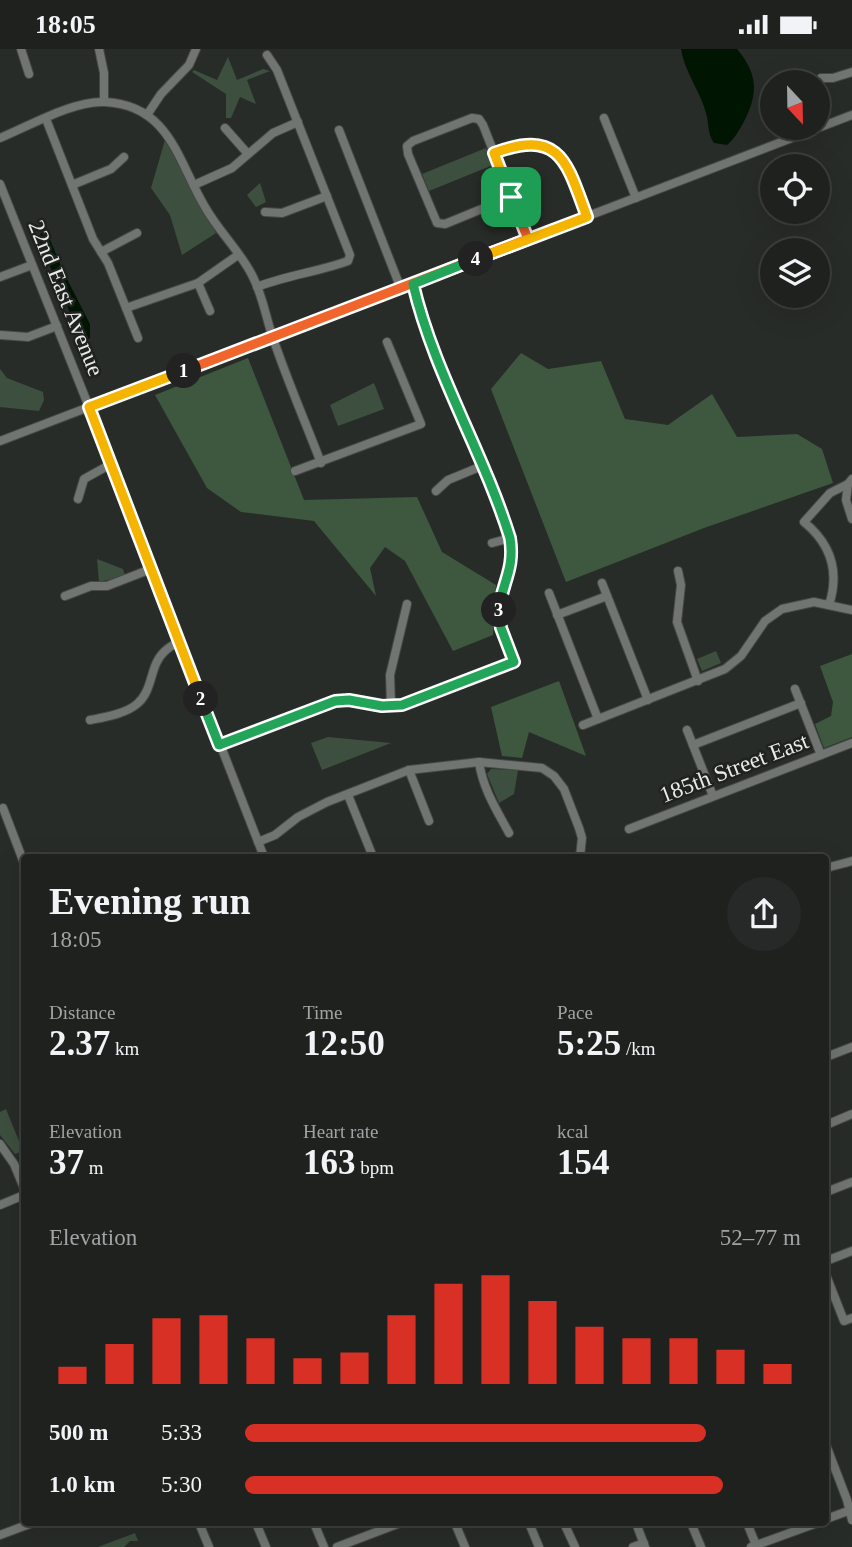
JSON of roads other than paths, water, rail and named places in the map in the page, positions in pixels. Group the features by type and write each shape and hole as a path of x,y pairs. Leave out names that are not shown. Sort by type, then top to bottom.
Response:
{"street":[{"path":"21,49 29,74"},
{"path":"99,49 104,73 104,101"},
{"path":"147,115 161,94 189,65 196,49"},
{"path":"257,287 287,276 318,272 348,261 351,255 277,70 267,55"},
{"path":"830,78 852,72"},
{"path":"0,138 75,107 104,101 136,109 164,130 176,146 205,207 252,275 272,337 321,463"},
{"path":"0,441 852,115"},
{"path":"511,197 446,224 438,223 433,218 407,146 413,141 472,118 479,118 494,153 528,239"},
{"path":"604,118 636,198"},
{"path":"46,119 93,239 138,338"},
{"path":"194,185 232,168 273,133 298,122"},
{"path":"225,128 248,154"},
{"path":"339,130 401,289"},
{"path":"494,153 524,144 546,147 565,161 587,217"},
{"path":"72,185 111,169 124,157"},
{"name":"22nd East Avenue","path":"0,184 263,854"},
{"path":"265,212 282,213 327,196"},
{"path":"101,252 137,233"},
{"path":"126,308 198,283 238,255"},
{"path":"0,277 32,265"},
{"path":"198,283 210,311"},
{"path":"219,745 335,701 349,700 382,706 402,705 514,662 501,628 499,613 500,598 513,556 510,538 424,325 413,284"},
{"path":"0,335 28,337 57,326"},
{"path":"295,471 421,424 387,342"},
{"path":"78,499 84,479 111,464"},
{"path":"436,491 448,480 482,466"},
{"path":"850,481 846,500 852,519"},
{"path":"829,605 834,585 832,558 820,537 804,522 830,493 850,481"},
{"path":"492,543 510,538"},
{"path":"65,596 84,588 107,586 151,569"},
{"path":"678,571 681,585 677,622 698,681"},
{"path":"602,583 648,700"},
{"path":"549,593 598,719"},
{"path":"557,615 607,596"},
{"path":"583,725 698,681 731,665 741,656 765,621 778,612 814,602 852,610"},
{"path":"391,705 390,675 407,604"},
{"path":"90,720 116,714 139,702 147,692 159,658 165,650 179,642"},
{"path":"795,689 821,755"},
{"path":"693,744 801,703"},
{"path":"687,730 713,796"},
{"name":"185th Street East","path":"629,829 852,743"},
{"path":"258,842 275,835 308,811 409,770 479,762 542,768 554,776 564,789 582,838 580,854"},
{"path":"479,762 488,794 509,833"},
{"path":"409,770 429,821"},
{"path":"348,795 372,854"},
{"path":"3,808 21,855"},
{"path":"829,867 852,861"},
{"path":"829,1057 852,1047"},
{"path":"829,1124 852,1114"},
{"path":"0,1144 14,1164 21,1181"},
{"path":"829,1191 852,1182"},
{"path":"0,1205 21,1196"},
{"path":"829,1260 852,1251"},
{"path":"829,1281 848,1320"},
{"path":"829,1453 852,1520"},
{"path":"829,1518 848,1511"},
{"path":"0,1535 24,1526"},
{"path":"201,1526 209,1547"},
{"path":"257,1526 266,1547"},
{"path":"315,1526 324,1547"},
{"path":"337,1547 392,1526"},
{"path":"456,1526 465,1547"},
{"path":"530,1526 539,1547"},
{"path":"565,1526 575,1547"},
{"path":"633,1547 644,1545 637,1526"},
{"path":"692,1526 701,1547"},
{"path":"748,1526 753,1546 801,1526"}]}
